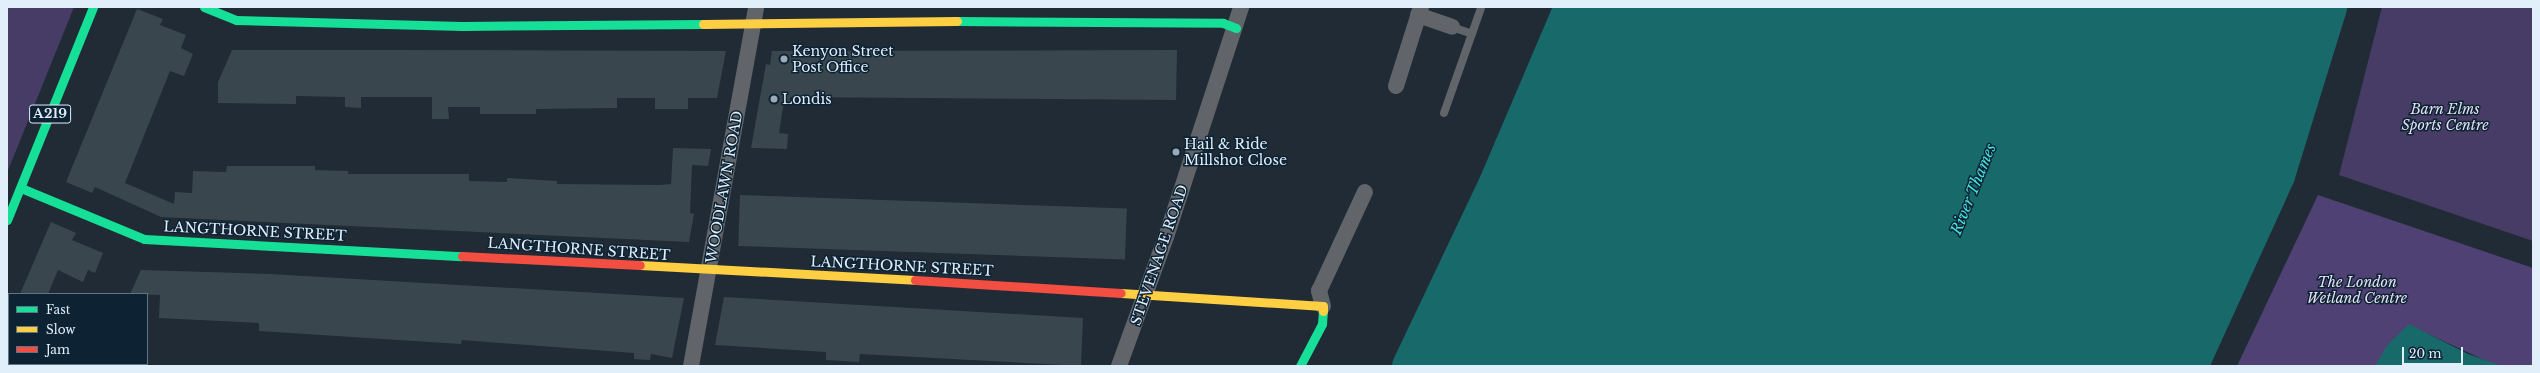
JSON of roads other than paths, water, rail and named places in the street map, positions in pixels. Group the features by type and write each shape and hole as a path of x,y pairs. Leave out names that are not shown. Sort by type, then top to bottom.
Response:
{"street":[{"name":"A219","path":"7,220 93,7"},
{"path":"204,7 236,20 462,26 754,24 1004,20 1223,23 1236,28"},
{"name":"WOODLAWN ROAD","path":"691,366 756,7"},
{"name":"STEVENAGE ROAD","path":"1119,366 1146,294 1242,7"},
{"path":"1396,86 1420,11 1452,27"},
{"name":"LANGTHORNE STREET","path":"21,188 144,239 708,272 1146,294 1323,306"},
{"path":"1300,366 1322,324 1323,306 1319,291 1365,192"}],"lane":[{"path":"1444,113 1481,8"},
{"path":"1452,27 1472,34"}],"water":[{"name":"River Thames","path":"1572,7 2328,7 2276,175 2189,366 1410,366 1496,185"},
{"path":"2409,324 2468,354 2502,366 2375,366 2388,344"}],"waterway":[{"path":"1410,366 1496,185 1572,7"},
{"path":"2189,366 2276,175 2328,7"}],"place":[{"name":"Kenyon Street Post Office","path":"784,59"},
{"name":"Londis","path":"774,99"},
{"name":"Hail & Ride Millshot Close","path":"1176,152"}],"park label":[{"name":"Barn Elms Sports Centre","path":"2445,118"},
{"name":"The London Wetland Centre","path":"2357,290"}]}
